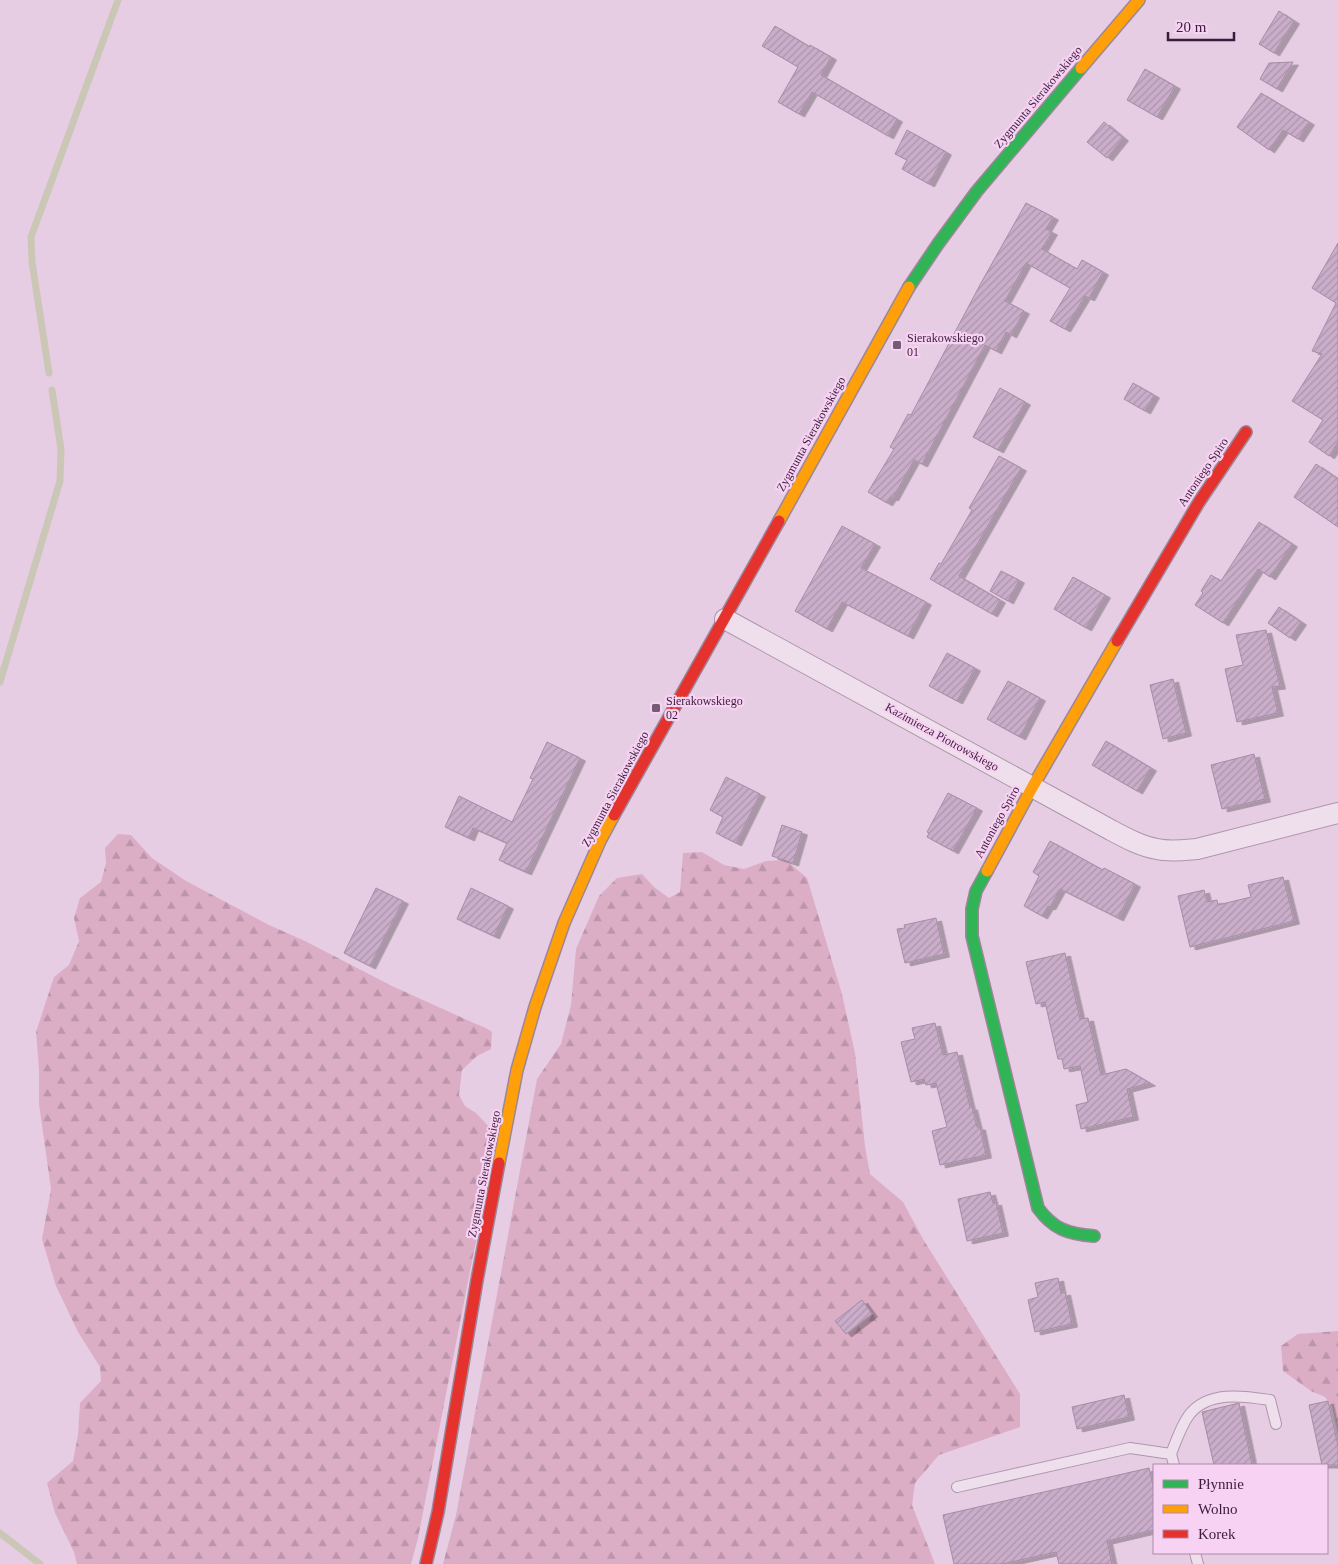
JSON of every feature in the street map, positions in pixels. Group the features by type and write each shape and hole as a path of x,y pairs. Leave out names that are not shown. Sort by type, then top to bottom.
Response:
{"street":[{"name":"Zygmunta Sierakowskiego","path":"426,1564 438,1512 478,1280 518,1070 535,1007 564,923 600,842 906,292 938,244 983,183 1139,0"},
{"name":"Antoniego Spiro","path":"1094,1236 1075,1235 1060,1229 1046,1219 1038,1208 972,936 972,909 976,891 1033,786 1199,502 1246,432"},
{"name":"Kazimierza Piotrowskiego","path":"724,619 1130,840 1157,850 1197,849 1338,813"}],"lane":[{"path":"1174,1464 1171,1454 1179,1433 1190,1414 1202,1403 1220,1398 1242,1396 1270,1400 1276,1424"},
{"path":"957,1487 1130,1448 1171,1454"}],"green space":[{"path":"118,834 131,835 152,858 186,881 269,925 305,941 392,986 492,1032 491,1049 477,1056 462,1070 459,1095 465,1106 476,1113 489,1127 497,1145 473,1256 418,1538 411,1564 77,1564 74,1552 55,1513 47,1483 73,1461 78,1435 80,1403 101,1381 100,1367 78,1332 56,1286 42,1239 51,1189 39,1104 36,1032 54,977 69,965 79,941 74,918 80,898 101,882 106,863 105,848"},
{"path":"702,852 724,865 744,869 766,861 786,860 807,878 842,994 855,1053 865,1146 870,1174 903,1202 923,1239 1020,1394 1020,1427 939,1455 915,1483 912,1505 935,1564 443,1564 456,1515 537,1079 561,1044 571,1005 576,949 599,896 617,878 642,874 654,887 669,898 680,892 683,853"},
{"path":"1338,1331 1338,1434 1332,1406 1325,1397 1311,1391 1283,1371 1281,1346 1298,1334"}],"building":[{"path":"1279,11 1294,21 1274,53 1259,44"},
{"path":"775,26 831,57 821,75 897,119 888,136 812,92 799,114 778,102 798,67 762,46"},
{"path":"1293,62 1277,89 1260,79 1269,63"},
{"path":"1145,69 1175,86 1157,117 1127,100"},
{"path":"1261,93 1309,122 1298,139 1283,130 1269,150 1237,127"},
{"path":"1104,122 1123,138 1107,158 1087,142"},
{"path":"907,130 946,152 929,184 902,169 907,160 895,154"},
{"path":"1026,203 1053,217 1046,229 1052,232 1042,249 1077,269 1082,260 1103,272 1089,298 1085,296 1065,329 1050,321 1070,288 1026,263 1005,301 1024,311 1011,335 1006,332 996,351 985,345 922,464 914,460 893,498 891,497 887,503 868,492 894,449 890,447 908,414 911,415"},
{"path":"1338,243 1338,442 1329,456 1309,442 1323,420 1292,401 1322,354 1312,351 1336,303 1312,288"},
{"path":"1133,383 1154,395 1145,411 1124,399"},
{"path":"1000,388 1025,402 998,450 973,437"},
{"path":"999,456 1021,468 959,576 1000,600 992,614 930,579 939,563 941,564 972,510 969,508"},
{"path":"1316,464 1338,479 1338,527 1294,497"},
{"path":"1259,522 1292,544 1270,577 1258,569 1223,623 1195,605 1211,575 1221,581"},
{"path":"842,526 875,544 861,568 926,602 908,636 842,602 827,629 795,611"},
{"path":"1001,571 1019,580 1008,601 990,591"},
{"path":"1073,577 1105,595 1086,628 1054,609"},
{"path":"1279,607 1301,622 1290,638 1268,623"},
{"path":"1266,630 1280,686 1272,687 1278,713 1237,722 1225,669 1243,665 1236,635"},
{"path":"947,653 975,668 957,701 929,686"},
{"path":"1173,679 1186,733 1163,739 1150,685"},
{"path":"1008,681 1040,698 1020,737 987,719"},
{"path":"1106,741 1151,768 1137,791 1092,765"},
{"path":"547,742 580,758 526,872 499,860 507,843 473,828 469,838 445,827 459,796 512,822 533,779 530,778"},
{"path":"1254,754 1265,799 1222,809 1211,765"},
{"path":"726,777 760,794 736,843 716,833 723,817 710,810"},
{"path":"948,793 977,808 953,851 927,837 929,833 927,832"},
{"path":"782,825 802,832 793,863 772,856"},
{"path":"1050,841 1103,870 1104,868 1135,884 1118,918 1060,889 1050,907 1048,906 1042,916 1024,906 1039,876 1033,872"},
{"path":"1283,877 1294,921 1190,947 1178,896 1204,890 1207,902 1217,900 1218,905 1251,897 1248,885"},
{"path":"376,888 403,901 370,966 344,953"},
{"path":"471,888 508,906 494,936 457,919"},
{"path":"936,918 944,954 905,963 897,929 905,928 904,925"},
{"path":"1065,953 1080,1019 1088,1018 1101,1075 1126,1069 1150,1083 1127,1089 1133,1117 1081,1129 1076,1105 1088,1102 1080,1066 1064,1069 1062,1059 1058,1059 1045,1002 1036,1004 1026,962"},
{"path":"935,1023 943,1055 957,1052 970,1107 972,1107 977,1127 980,1127 986,1155 940,1165 932,1131 947,1127 936,1083 926,1085 924,1079 911,1082 901,1042 915,1039 912,1028"},
{"path":"990,1192 993,1203 996,1202 1003,1233 967,1241 958,1199"},
{"path":"1058,1278 1061,1293 1065,1292 1072,1324 1035,1332 1028,1300 1038,1297 1035,1283"},
{"path":"862,1300 872,1314 846,1334 835,1321"},
{"path":"1124,1395 1129,1417 1077,1429 1072,1407"},
{"path":"1328,1401 1338,1446 1338,1465 1322,1464 1309,1405"},
{"path":"1239,1403 1252,1464 1214,1464 1202,1412"},
{"path":"1149,1468 1153,1485 1153,1530 1107,1541 1112,1564 1059,1564 1056,1552 1002,1564 954,1564 943,1515"}],"waterway":[{"path":"49,373 32,262 31,237 118,0"},
{"path":"0,682 60,481 61,449 52,390"},
{"path":"0,1533 40,1564"}],"traffic: fast":[{"path":"909,287 977,191 1081,68"},
{"path":"987,871 976,891 972,909 972,936 1038,1208 1055,1226 1076,1234 1094,1236"}],"traffic: slow":[{"path":"1081,68 1139,0"},
{"path":"779,521 909,287"},
{"path":"987,871 1033,786 1117,641"},
{"path":"499,1163 517,1070 535,1007 564,923 600,841 614,815"}],"traffic: jam":[{"path":"1117,641 1199,502 1246,432"},
{"path":"614,815 779,521"},
{"path":"426,1564 438,1512 477,1280 499,1163"}],"place":[{"name":"Sierakowskiego 01","path":"897,345"},
{"name":"Sierakowskiego 02","path":"656,708"}]}
